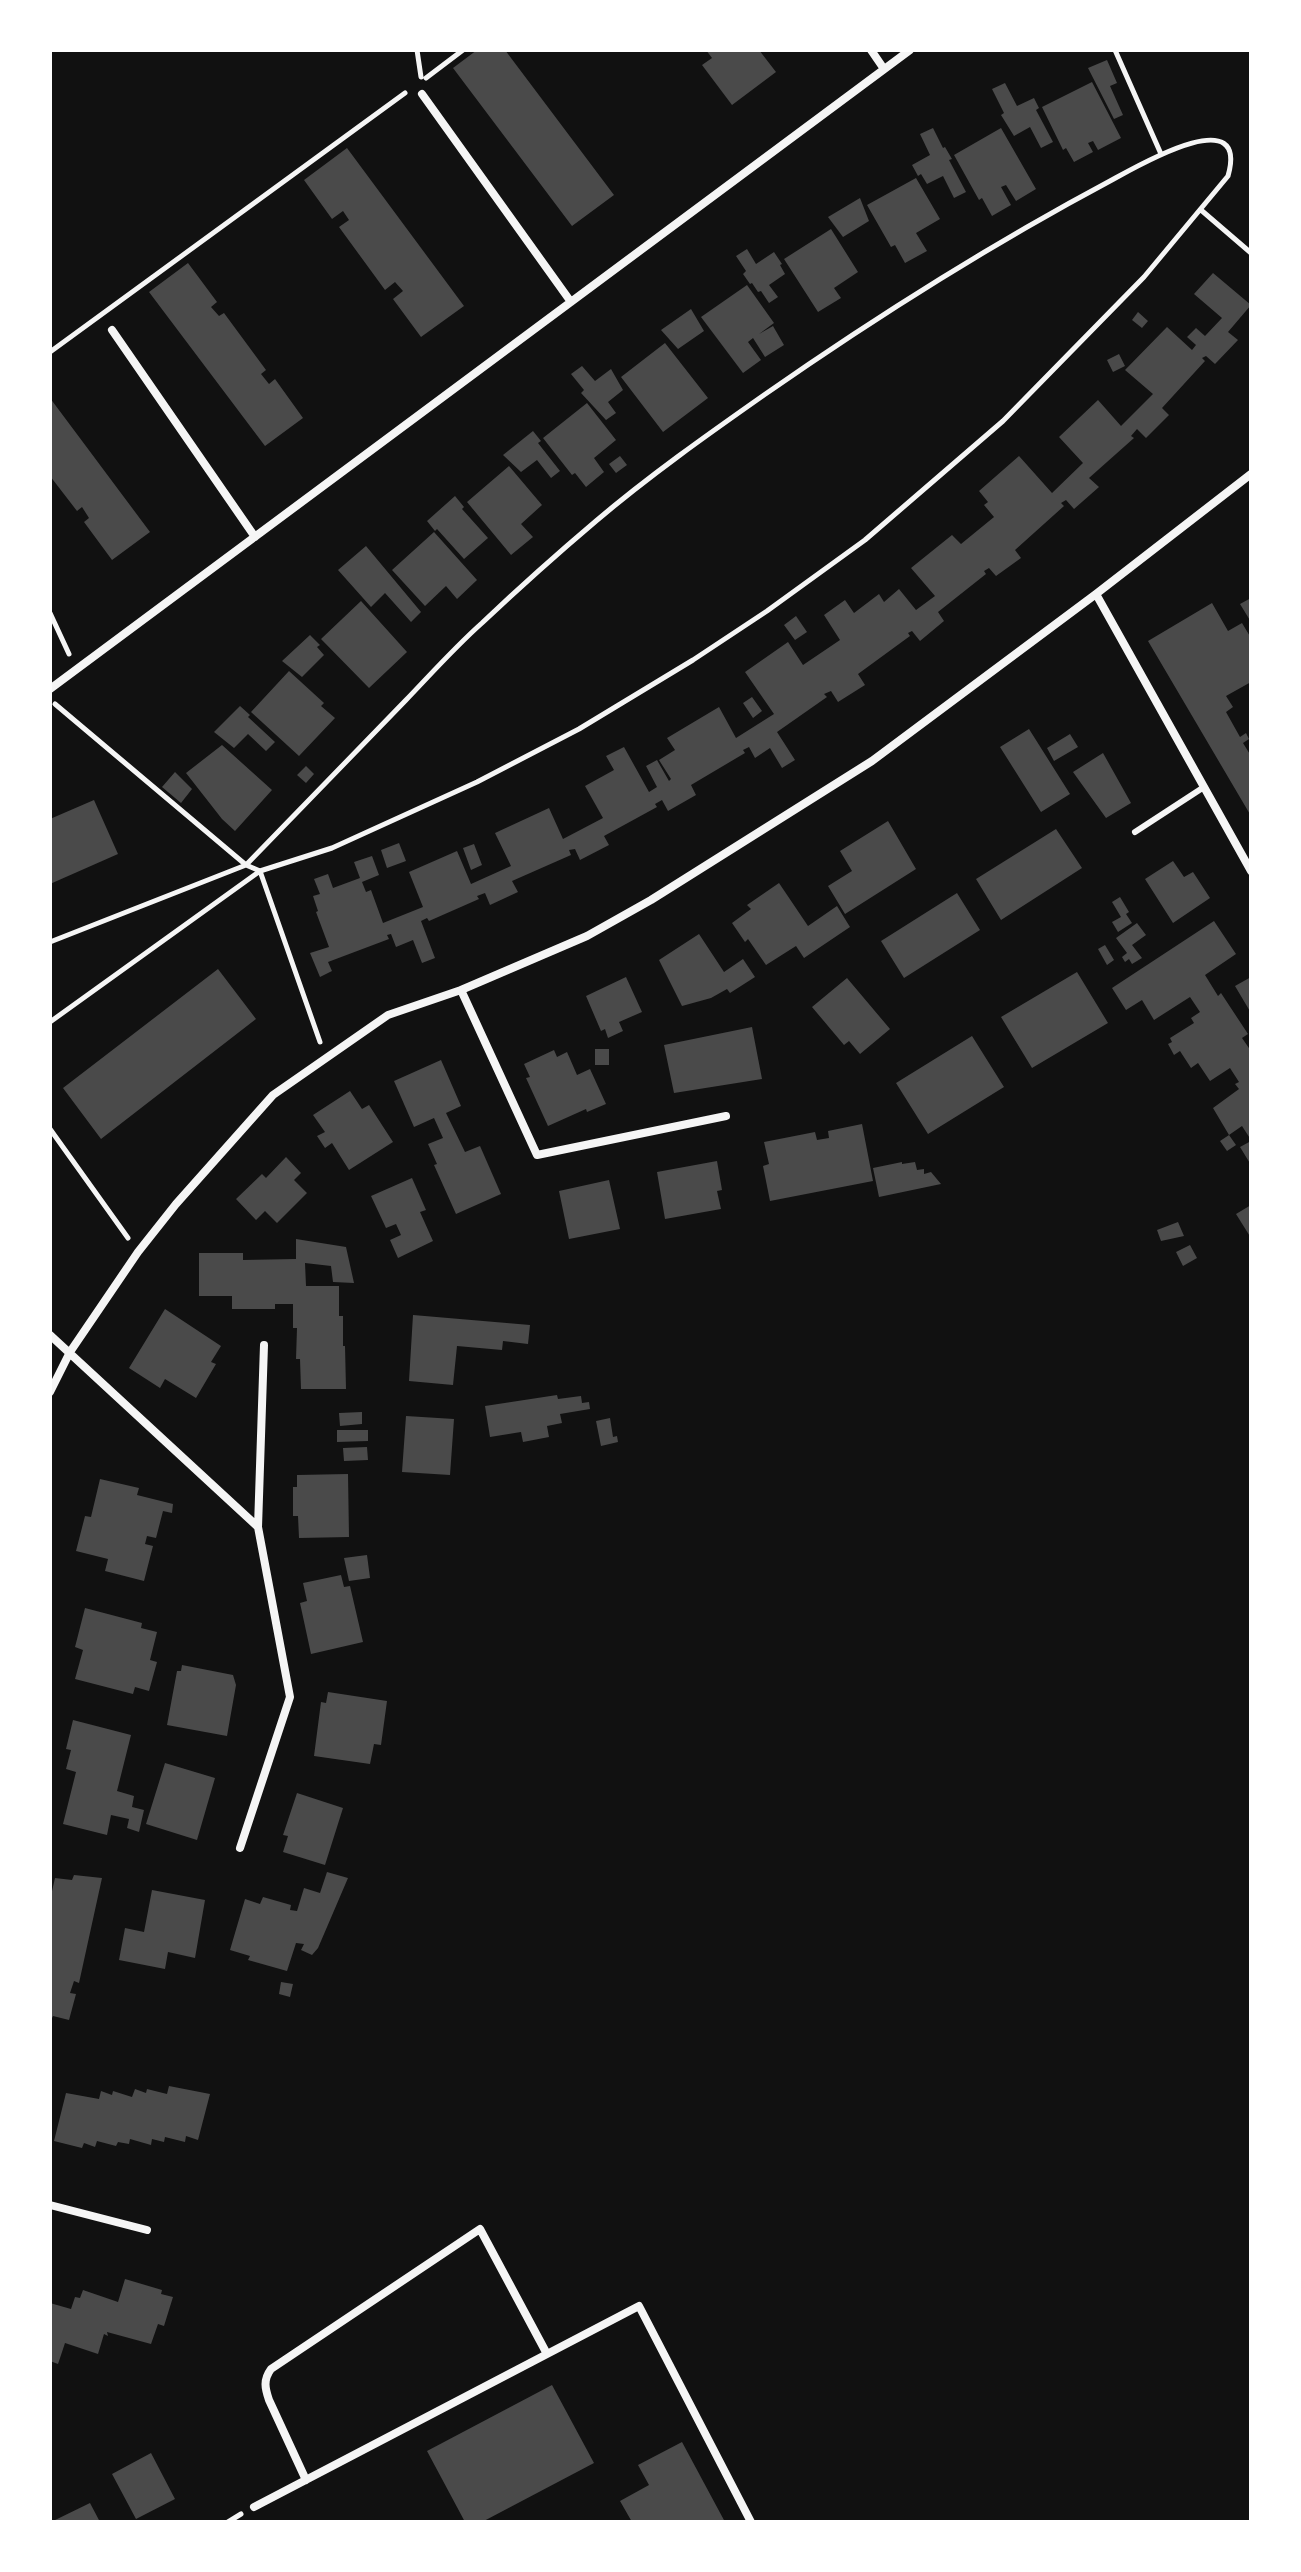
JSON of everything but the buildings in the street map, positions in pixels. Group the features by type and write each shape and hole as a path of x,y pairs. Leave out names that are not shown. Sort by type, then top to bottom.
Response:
{"street":[{"path":"871,50 884,69"},
{"path":"50,689 910,50"},
{"path":"422,94 571,302"},
{"path":"112,330 255,537"},
{"path":"50,1392 70,1352 138,1252 176,1204 273,1095 388,1015 461,990 587,936 664,892 872,761 1251,474"},
{"path":"1096,594 1251,871"},
{"path":"461,990 537,1155 726,1116"},
{"path":"50,1335 258,1527"},
{"path":"240,1848 290,1697 258,1527 264,1345"},
{"path":"50,2205 147,2230"},
{"path":"306,2480 265,2391 266,2376 271,2369 480,2229 547,2354"},
{"path":"254,2507 639,2306 751,2522"}],"lane":[{"path":"1135,832 1204,787"}],"path":[{"path":"417,50 422,94"},
{"path":"50,352 463,50"},
{"path":"1115,50 1161,154"},
{"path":"50,942 246,865 480,624 598,519 706,436 843,340 933,281 1064,205 1161,154 1182,145 1210,140 1228,147 1231,155 1228,176 1144,277 1003,421 865,540 693,660 579,729 477,782 332,848 260,871 50,1022"},
{"path":"1201,210 1251,253"},
{"path":"50,613 76,670"},
{"path":"50,700 246,865 260,871 326,1058"},
{"path":"50,1129 138,1252"}]}
